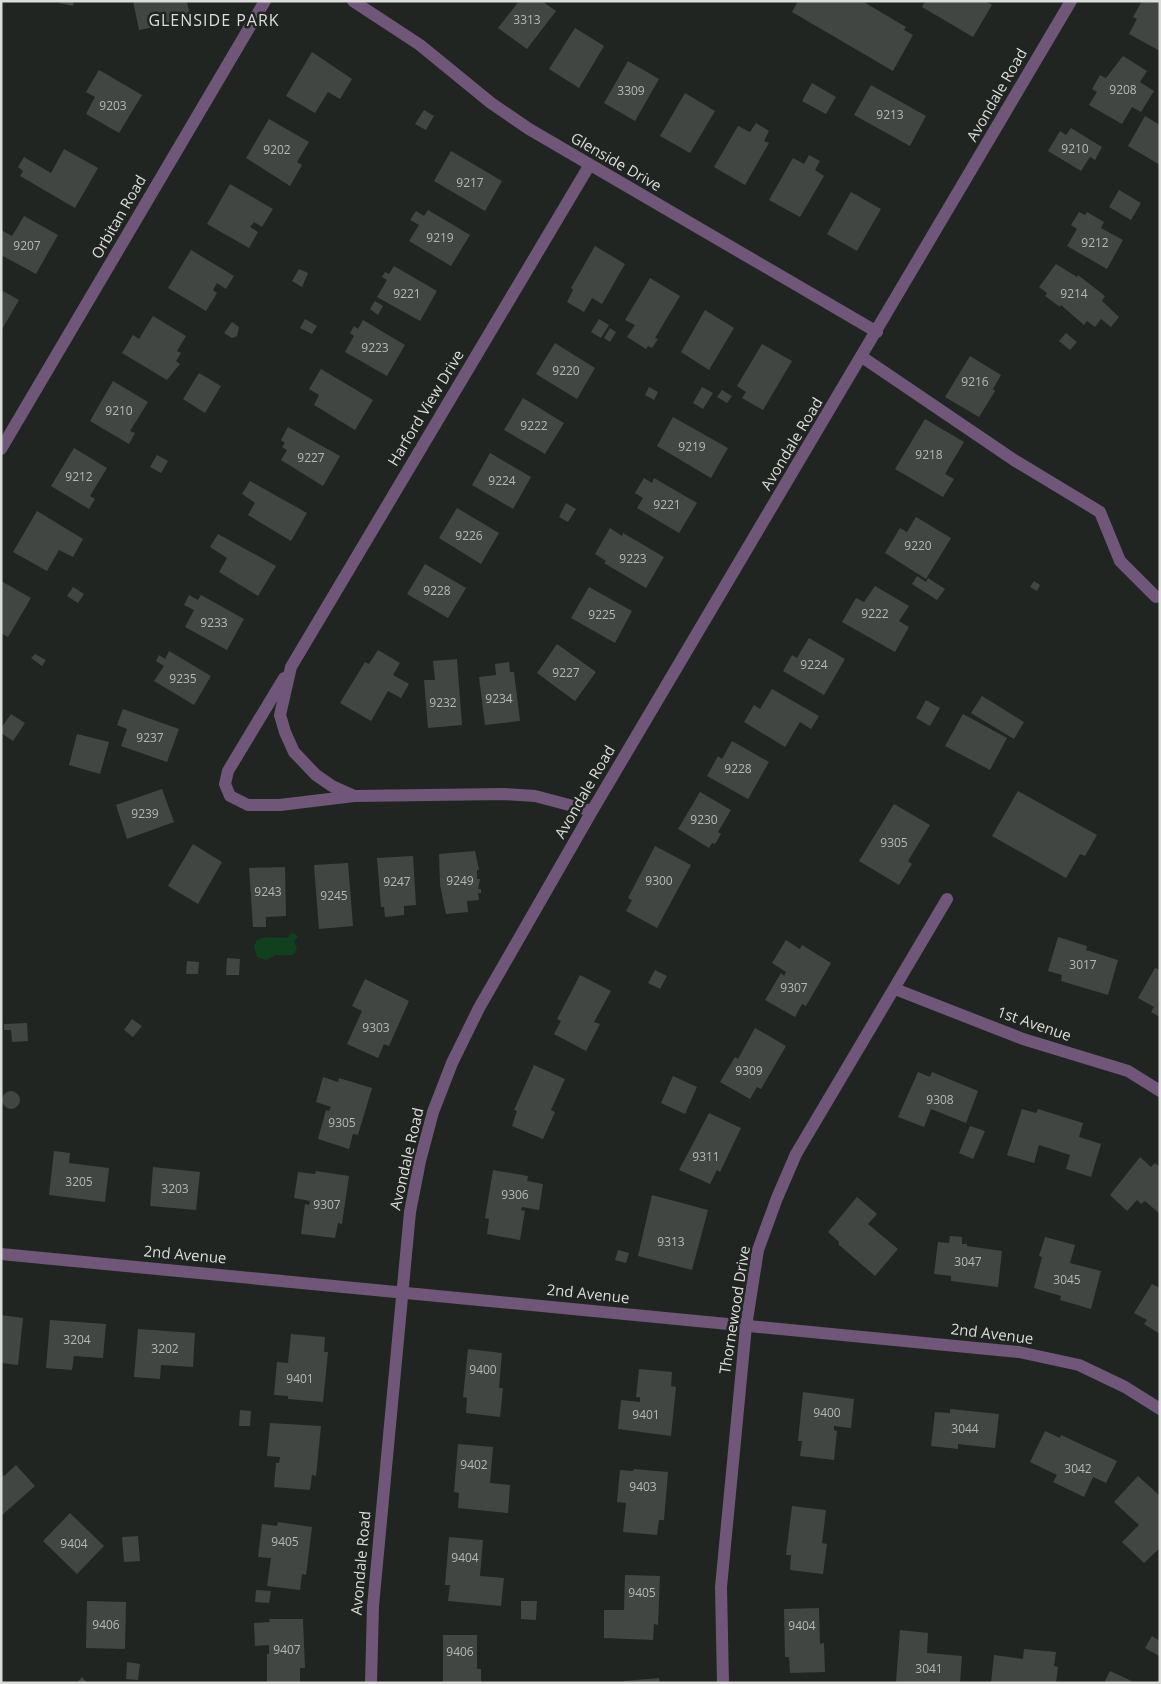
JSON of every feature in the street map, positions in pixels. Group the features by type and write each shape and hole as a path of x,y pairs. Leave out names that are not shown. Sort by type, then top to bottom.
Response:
{"street":[{"name":"Orbitan Road","path":"1,449 265,1"},
{"name":"Glenside Drive","path":"353,1 420,45 491,104 589,166 877,332"},
{"name":"Avondale Road","path":"372,1683 373,1606 410,1212 420,1161 434,1112 452,1063 479,1008 592,811 1071,1"},
{"name":"Harford View Drive","path":"589,166 228,771 225,784 230,796 248,805 280,805 354,796 504,794 535,796 592,811"},
{"path":"862,357 1014,460 1100,512 1120,561 1156,597"},
{"name":"Harford View Drive","path":"290,667 280,714 285,732 294,752 316,775 332,786 354,796"},
{"name":"Thornewood Drive","path":"723,1683 721,1587 746,1326 758,1250 796,1154 947,900"},
{"name":"1st Avenue","path":"895,989 1023,1039 1128,1071 1160,1091"},
{"name":"2nd Avenue","path":"1,1254 1019,1352 1078,1365 1125,1387 1160,1409"}],"shaded area":[{"path":"294,933 298,937 294,941 297,949 293,955 276,955 266,960 257,957 254,946 257,940 266,937 288,938 290,934"}],"building":[{"path":"60,1 74,1 73,6 59,3"},
{"path":"133,1 187,2 191,19 139,30"},
{"path":"519,1 542,1 556,11 527,49 498,28"},
{"path":"798,1 862,1 906,27 904,30 913,35 893,71 792,12"},
{"path":"925,1 985,1 992,5 973,37 922,7"},
{"path":"1142,1 1160,1 1160,51 1129,34 1137,19 1133,17"},
{"path":"575,28 604,46 579,88 549,69"},
{"path":"312,52 352,79 340,99 328,92 315,113 286,96"},
{"path":"1123,56 1147,71 1140,82 1154,91 1141,112 1132,107 1122,124 1089,105 1097,92 1092,89 1100,75 1106,78"},
{"path":"628,61 659,79 635,121 604,103"},
{"path":"99,70 142,95 119,133 86,114 95,97 86,92"},
{"path":"812,83 836,97 826,114 802,101"},
{"path":"871,85 926,116 910,146 854,115"},
{"path":"685,93 715,111 690,153 660,136"},
{"path":"424,110 434,116 426,130 415,124"},
{"path":"1145,116 1160,125 1160,165 1128,146"},
{"path":"269,119 309,142 297,162 302,165 290,186 246,158"},
{"path":"756,123 769,131 764,141 769,143 745,185 714,167 738,126 750,132"},
{"path":"1071,128 1102,147 1095,160 1090,157 1081,171 1048,151 1060,131 1066,135"},
{"path":"64,149 98,168 75,208 20,176 23,171 18,167 24,157 51,173"},
{"path":"451,151 502,181 485,211 434,181"},
{"path":"809,155 820,161 815,170 824,176 800,217 769,200 793,158 804,164"},
{"path":"230,184 273,209 262,227 254,222 250,227 258,232 249,248 207,224"},
{"path":"1119,190 1141,203 1131,220 1109,207"},
{"path":"851,192 881,209 857,251 827,234"},
{"path":"428,210 470,235 451,266 409,241 419,225 410,220 416,211 424,216"},
{"path":"1079,212 1085,215 1087,212 1104,222 1101,228 1123,240 1107,269 1067,246 1077,229 1071,225"},
{"path":"24,216 58,235 36,274 1,255 1,230 12,236"},
{"path":"595,246 625,264 602,304 592,298 584,312 567,302 573,290 571,288"},
{"path":"191,250 234,276 226,289 217,283 213,290 217,293 206,311 168,288"},
{"path":"1056,264 1077,277 1078,275 1105,296 1102,301 1119,317 1111,327 1101,319 1095,327 1087,321 1084,325 1061,305 1060,307 1045,296 1047,293 1039,287"},
{"path":"394,266 437,291 420,321 377,297 387,280 382,277 385,272 389,274"},
{"path":"299,269 308,273 302,287 292,281"},
{"path":"650,278 680,296 655,338 658,339 652,348 648,346 646,349 627,337 635,325 625,320"},
{"path":"1,290 19,300 1,331"},
{"path":"375,301 383,306 378,315 370,309"},
{"path":"705,310 734,328 709,370 681,352"},
{"path":"153,316 186,336 177,351 181,353 176,361 180,364 167,380 122,353 133,335 139,339"},
{"path":"305,319 317,326 312,334 300,328"},
{"path":"599,319 609,325 601,338 591,332"},
{"path":"363,320 405,345 387,376 345,352 354,336 350,333 354,326 358,329"},
{"path":"232,322 239,327 237,336 232,338 224,333"},
{"path":"610,328 616,332 610,342 604,338"},
{"path":"1066,333 1077,342 1070,350 1059,341"},
{"path":"555,343 595,368 577,399 536,374"},
{"path":"762,344 792,361 763,410 742,398 746,392 737,386"},
{"path":"970,356 1001,375 993,389 995,391 979,417 945,397"},
{"path":"321,369 373,400 355,430 314,405 319,395 309,389"},
{"path":"199,373 221,386 205,413 183,399"},
{"path":"113,381 148,402 130,431 135,433 129,444 90,421"},
{"path":"649,387 658,392 654,400 645,395"},
{"path":"702,387 713,393 703,409 693,403"},
{"path":"722,390 732,396 727,403 717,397"},
{"path":"523,398 564,423 545,454 504,430"},
{"path":"673,417 728,448 711,478 657,446"},
{"path":"925,419 964,442 945,474 954,479 943,497 895,469"},
{"path":"288,427 340,456 323,486 281,460 287,450 282,447 285,443 281,440"},
{"path":"74,448 107,468 90,496 95,499 89,509 51,486"},
{"path":"490,453 531,477 513,509 472,485"},
{"path":"157,455 168,461 161,473 150,467"},
{"path":"644,478 652,483 654,478 697,503 679,533 637,508 643,498 635,493"},
{"path":"250,481 307,513 291,541 248,515 255,503 242,494"},
{"path":"566,503 576,509 568,522 559,517"},
{"path":"457,508 499,533 481,564 439,538"},
{"path":"37,511 83,539 73,557 59,550 47,571 13,552"},
{"path":"916,517 951,538 926,579 885,553 900,528 907,532"},
{"path":"610,528 622,536 623,533 664,557 646,588 604,563 606,561 595,554"},
{"path":"218,534 276,566 258,596 219,572 227,558 210,547"},
{"path":"425,564 466,588 448,618 407,594"},
{"path":"917,576 926,582 928,578 945,589 937,600 912,584"},
{"path":"1,581 31,598 8,637 1,633"},
{"path":"1034,581 1040,585 1037,591 1030,587"},
{"path":"875,586 909,606 899,621 909,627 895,652 842,622 856,598 864,602"},
{"path":"73,587 84,594 78,603 67,596"},
{"path":"589,587 632,611 615,643 571,618"},
{"path":"189,595 198,600 201,595 244,619 227,650 185,627 194,610 184,605"},
{"path":"809,638 845,659 824,695 783,671 792,655 797,658"},
{"path":"557,644 596,672 575,701 537,673"},
{"path":"378,650 400,663 393,675 409,684 401,698 388,691 371,721 340,703 365,662 369,664"},
{"path":"169,651 211,676 194,705 154,681 164,666 156,661 159,655 165,659"},
{"path":"35,654 46,660 42,666 31,658"},
{"path":"457,659 462,725 428,728 424,680 435,680 433,661"},
{"path":"509,662 510,672 514,672 520,721 485,725 479,677 496,675 495,664"},
{"path":"772,689 819,716 811,729 800,722 785,747 744,722 754,705 760,709"},
{"path":"982,696 1024,722 1014,739 971,713"},
{"path":"926,700 940,708 930,726 916,718"},
{"path":"123,709 179,729 167,762 121,746 127,729 117,725"},
{"path":"11,714 25,723 13,741 1,733 1,728"},
{"path":"963,714 1007,738 990,770 945,746"},
{"path":"77,734 109,742 100,774 69,765"},
{"path":"732,741 769,762 748,799 707,776 718,756 722,759"},
{"path":"162,789 174,822 127,839 116,805"},
{"path":"1018,791 1097,835 1085,856 1080,854 1066,878 992,836"},
{"path":"700,792 731,810 718,832 721,834 715,844 712,843 709,848 678,829"},
{"path":"894,804 930,825 908,861 912,864 899,885 859,861"},
{"path":"193,844 222,862 198,904 168,886"},
{"path":"655,846 691,865 657,928 626,911 632,900 628,898"},
{"path":"475,851 479,870 477,870 477,879 480,879 478,889 481,889 481,893 478,893 479,900 467,901 468,912 446,914 440,885 439,854"},
{"path":"413,856 416,905 404,906 404,915 385,917 384,907 381,907 377,858"},
{"path":"348,863 353,926 319,929 314,865"},
{"path":"285,867 286,916 266,917 266,927 253,927 249,868"},
{"path":"1058,937 1087,946 1086,950 1118,960 1108,995 1061,981 1062,975 1048,971"},
{"path":"786,940 800,949 802,945 831,963 806,1006 802,1004 795,1017 765,1000 781,973 784,976 786,972 772,963"},
{"path":"227,958 240,959 239,975 226,975"},
{"path":"187,961 199,962 198,974 186,974"},
{"path":"1155,968 1160,970 1160,1017 1151,1012 1154,1007 1138,998"},
{"path":"655,970 667,976 660,989 648,983"},
{"path":"580,975 611,991 594,1022 600,1024 586,1051 554,1034 561,1021 557,1019"},
{"path":"365,979 409,1001 389,1046 384,1044 378,1058 347,1044 362,1011 352,1006"},
{"path":"132,1019 142,1026 133,1037 124,1030"},
{"path":"27,1023 28,1041 12,1042 11,1030 4,1030 4,1024"},
{"path":"755,1028 786,1046 761,1089 757,1087 750,1099 720,1082 735,1057 738,1059"},
{"path":"534,1065 565,1079 551,1110 555,1112 543,1139 512,1126 517,1111 514,1110"},
{"path":"918,1072 930,1077 932,1072 978,1091 966,1123 931,1109 924,1127 898,1117"},
{"path":"673,1076 697,1087 685,1114 661,1103"},
{"path":"323,1077 338,1082 339,1078 372,1088 358,1135 353,1134 349,1149 318,1139 326,1110 329,1111 331,1107 316,1102"},
{"path":"11,1091 17,1094 20,1100 17,1106 11,1109 5,1106 2,1100 5,1094"},
{"path":"1022,1109 1036,1113 1038,1109 1083,1123 1079,1137 1101,1144 1091,1177 1066,1169 1070,1155 1039,1145 1034,1163 1007,1155"},
{"path":"709,1113 741,1128 720,1172 717,1170 710,1184 679,1170"},
{"path":"970,1126 985,1131 973,1159 959,1153"},
{"path":"54,1151 70,1153 69,1163 109,1168 105,1202 49,1195"},
{"path":"1140,1157 1151,1167 1155,1163 1160,1167 1160,1214 1145,1201 1141,1204 1137,1200 1127,1211 1110,1195"},
{"path":"153,1167 200,1172 196,1210 150,1206"},
{"path":"493,1170 528,1176 527,1181 543,1184 539,1210 522,1207 521,1210 525,1211 520,1240 487,1234 489,1219 485,1218"},
{"path":"316,1171 349,1176 342,1224 338,1223 335,1238 301,1234 305,1204 309,1205 310,1201 294,1198 298,1172 315,1174"},
{"path":"652,1195 708,1210 692,1270 638,1256"},
{"path":"857,1197 877,1214 868,1224 898,1249 875,1276 838,1244 839,1242 828,1232"},
{"path":"950,1236 962,1237 962,1244 967,1244 967,1246 1002,1251 998,1287 951,1281 951,1276 934,1274 938,1242 949,1243"},
{"path":"1045,1237 1075,1245 1070,1263 1101,1271 1091,1309 1060,1300 1061,1296 1034,1288 1042,1257 1039,1256"},
{"path":"618,1250 629,1253 626,1263 615,1260"},
{"path":"1152,1284 1160,1288 1160,1334 1144,1324 1147,1320 1134,1313"},
{"path":"1,1315 23,1318 18,1365 1,1363"},
{"path":"50,1320 106,1324 103,1358 74,1356 72,1370 46,1368"},
{"path":"138,1329 195,1333 193,1367 161,1365 160,1379 134,1377"},
{"path":"291,1334 325,1337 324,1352 328,1352 323,1402 288,1399 288,1396 274,1395 277,1362 288,1363"},
{"path":"468,1349 502,1353 499,1388 503,1388 500,1417 466,1413 467,1398 463,1397"},
{"path":"639,1369 672,1372 671,1386 676,1387 671,1436 618,1429 621,1400 640,1402 640,1397 636,1397"},
{"path":"803,1392 854,1399 851,1428 834,1426 834,1430 837,1431 834,1460 800,1456 802,1441 798,1441"},
{"path":"950,1409 999,1414 995,1448 958,1444 958,1449 931,1446 935,1412 950,1413"},
{"path":"240,1410 251,1411 250,1426 239,1426"},
{"path":"270,1423 321,1426 316,1476 312,1475 310,1490 274,1487 276,1463 279,1463 280,1457 267,1456"},
{"path":"1045,1431 1060,1438 1061,1435 1117,1461 1106,1483 1093,1477 1084,1497 1053,1482 1057,1475 1030,1462"},
{"path":"458,1444 493,1447 490,1483 510,1485 508,1513 458,1508 459,1493 454,1492"},
{"path":"16,1465 35,1486 1,1516 1,1473 4,1476"},
{"path":"634,1469 668,1472 664,1520 659,1520 657,1535 623,1532 626,1503 617,1502 620,1470 633,1471"},
{"path":"1138,1476 1160,1496 1160,1548 1144,1563 1122,1542 1139,1525 1114,1502"},
{"path":"792,1506 826,1510 822,1543 827,1544 823,1574 790,1570 791,1555 786,1555"},
{"path":"70,1513 104,1546 77,1574 43,1541"},
{"path":"278,1522 312,1527 306,1575 302,1574 300,1590 267,1586 271,1558 258,1557 262,1524 277,1526"},
{"path":"138,1536 140,1561 124,1562 122,1537"},
{"path":"449,1537 483,1540 480,1576 504,1578 501,1606 448,1601 450,1585 445,1585"},
{"path":"625,1575 660,1576 658,1625 654,1624 653,1640 604,1638 604,1610 624,1610"},
{"path":"256,1590 271,1591 269,1603 255,1602"},
{"path":"87,1601 126,1602 125,1649 86,1648"},
{"path":"521,1601 537,1601 536,1620 521,1619"},
{"path":"819,1608 820,1644 824,1643 825,1672 790,1673 789,1657 785,1657 784,1609"},
{"path":"269,1619 303,1619 305,1668 300,1668 300,1683 267,1683 267,1654 269,1654 269,1645 255,1646 254,1623 270,1622"},
{"path":"900,1630 928,1633 927,1653 962,1656 960,1683 896,1682"},
{"path":"443,1635 477,1635 477,1669 481,1669 481,1683 443,1683"},
{"path":"1152,1636 1160,1641 1159,1656 1145,1648"},
{"path":"1024,1649 1056,1652 1054,1666 1058,1667 1056,1683 991,1683 994,1655 1023,1659"},
{"path":"127,1662 140,1664 138,1680 126,1679"},
{"path":"1110,1671 1136,1683 1104,1683"},
{"path":"82,1677 87,1683 77,1683"},
{"path":"659,1678 660,1683 624,1683 624,1681"}],"district":[{"name":"GLENSIDE PARK","path":"214,20"}]}
